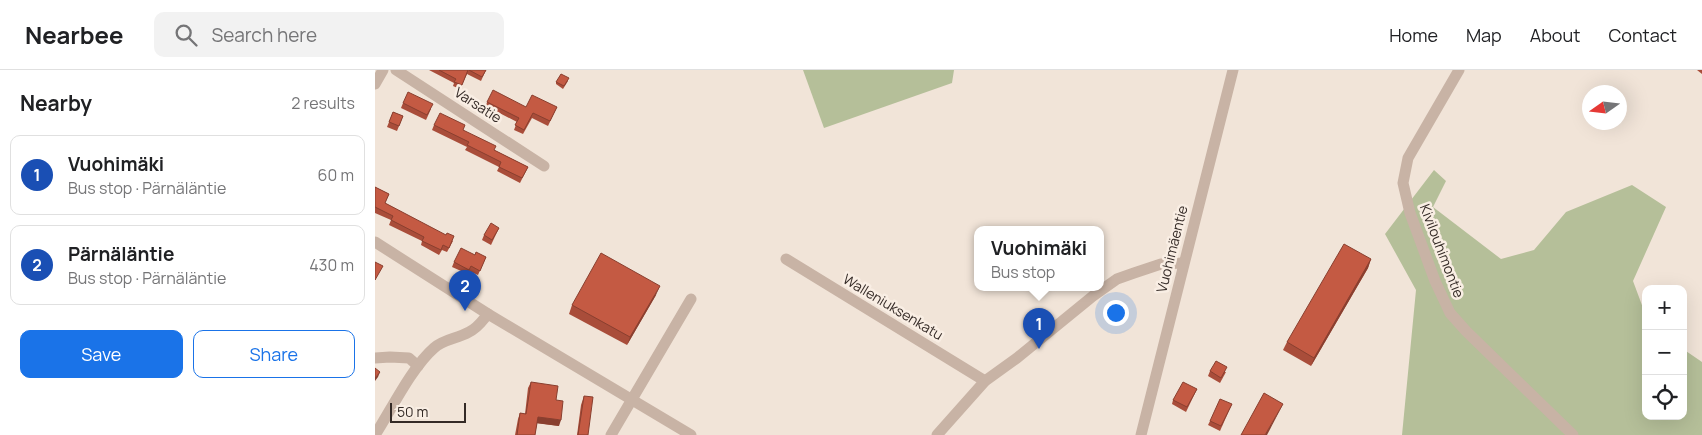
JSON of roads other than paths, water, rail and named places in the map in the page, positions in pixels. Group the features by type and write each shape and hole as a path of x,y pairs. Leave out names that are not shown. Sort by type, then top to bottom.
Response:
{"street":[{"path":"375,84 383,70"},
{"name":"Varsatie","path":"396,70 544,166"},
{"name":"Vuohimäentie","path":"1141,435 1233,70"},
{"name":"Kivilouhimontie","path":"1459,70 1408,158 1403,183 1409,213 1435,281 1450,313 1466,331 1573,435"},
{"path":"375,242 488,314 691,435"},
{"name":"Walleniuksenkatu","path":"786,259 985,381"},
{"path":"1104,289 1117,280 1161,264 1183,263"},
{"path":"937,435 985,381 1017,358 1100,291"},
{"path":"611,435 691,299"},
{"path":"375,435 418,366 434,348 448,338 468,333 479,326 488,314"},
{"path":"375,358 409,358 418,366"}],"place":[{"name":"Pärnäläntie","path":"465,311"},
{"name":"Vuohimäki","path":"1039,349"}]}
